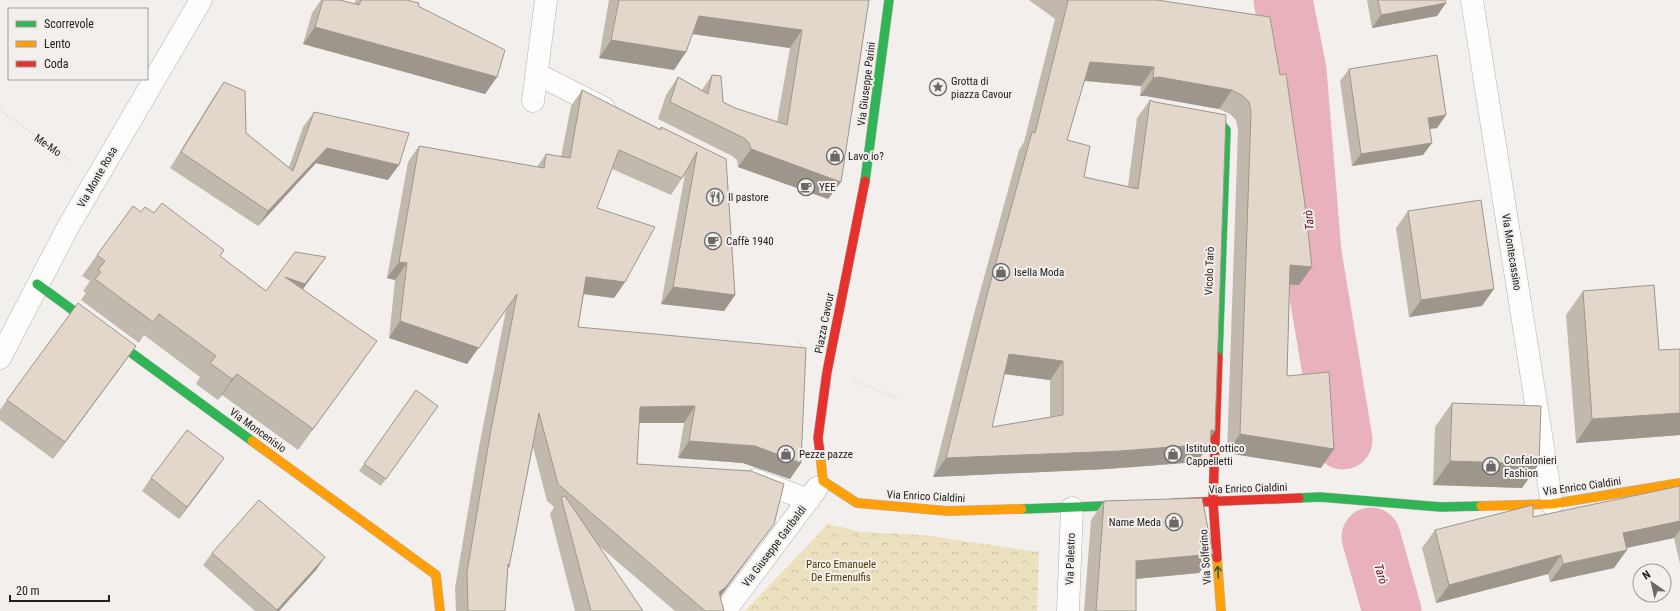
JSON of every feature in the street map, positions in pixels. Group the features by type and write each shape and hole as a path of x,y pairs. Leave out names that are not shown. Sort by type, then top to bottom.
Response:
{"street":[{"name":"Via Monte Rosa","path":"0,358 68,226 201,0"},
{"path":"533,101 546,0"},
{"name":"Via Giuseppe Parini","path":"867,172 889,0"},
{"name":"Via Montecassino","path":"1472,0 1552,504"},
{"path":"537,74 621,116"},
{"name":"Vicolo Tarò","path":"1188,116 1217,121 1224,125 1226,130 1213,501"},
{"name":"Piazza Cavour","path":"823,481 818,438 827,372 867,172"},
{"name":"Via Moncenisio","path":"37,284 436,575 440,611"},
{"path":"735,475 742,475 809,500"},
{"name":"Via Enrico Cialdini","path":"823,481 857,504 947,511 1072,508 1142,504"},
{"name":"Via Giuseppe Garibaldi","path":"725,611 823,481"},
{"name":"Via Enrico Cialdini","path":"1166,503 1320,497 1441,507 1552,504 1680,483"},
{"name":"Via Solferino","path":"1213,501 1221,611"},
{"name":"Via Palestro","path":"1068,611 1072,508"}],"path":[{"name":"Me-Mo","path":"0,110 96,179"}],"green space":[{"name":"Parco Emanuele De Ermenulfis","path":"828,524 861,532 923,535 1039,552 1037,611 745,611"}],"building":[{"path":"323,0 340,0 359,5 361,0 406,0 419,3 418,6 505,50 497,77 315,27"},
{"path":"619,0 869,0 841,182 751,149 749,143 744,138 670,102 678,77 708,94 712,75 721,76 723,102 735,108 787,125 802,30 699,16 686,52 611,40"},
{"path":"1067,0 1157,0 1270,17 1280,75 1286,74 1304,197 1312,267 1290,265 1287,376 1329,372 1334,449 1240,434 1251,112 1249,102 1243,96 1232,90 1159,77 1153,78 1154,67 1090,62 1067,140 1090,146 1084,177 1138,189 1150,100 1226,115 1215,431 1211,430 1210,444 1120,451 946,458 987,295 1032,132 1035,133 1068,1","holes":["1009,354 1063,361 1063,415 992,427"]},
{"path":"1378,0 1445,0 1446,3 1381,15"},
{"path":"1437,55 1446,115 1428,118 1432,143 1361,154 1349,69"},
{"path":"224,82 245,91 246,133 293,171 314,112 409,133 399,165 327,148 268,211 181,152"},
{"path":"582,90 661,130 661,127 726,159 735,295 673,287 697,152 682,178 619,150 597,208 655,227 625,282 586,277 578,327 806,348 801,463 755,446 689,441 695,406 640,407 637,464 751,471 784,484 774,524 726,587 719,592 724,611 705,611 558,484 539,413 509,567 508,564 505,611 468,611 467,572 490,435 517,294 479,348 400,321 407,263 399,262 419,146 544,168 546,154 570,158"},
{"path":"1481,200 1494,289 1421,300 1408,211"},
{"path":"162,203 224,250 220,256 266,291 295,252 326,257 305,284 285,277 377,341 313,429 237,374 232,379 210,363 216,356 159,314 153,322 95,279 101,272 98,270 105,261 97,255 133,206 141,212 145,207 154,213"},
{"path":"1654,285 1659,350 1680,349 1680,413 1592,419 1583,291"},
{"path":"78,303 136,346 65,442 7,400"},
{"path":"416,390 438,406 386,479 364,464"},
{"path":"1452,403 1541,406 1539,464 1450,461"},
{"path":"187,430 224,458 187,507 151,478"},
{"path":"1680,486 1680,521 1623,533 1627,550 1563,564 1561,555 1449,585 1435,530 1533,505 1533,517"},
{"path":"565,496 643,611 591,611 561,497"},
{"path":"1202,498 1213,554 1136,561 1136,611 1096,611 1104,501"},
{"path":"259,500 325,557 277,610 212,553"}],"waterway":[{"name":"Tarò","path":"1283,0 1297,70 1312,253 1343,440"},
{"name":"Tarò","path":"1371,537 1392,611"}],"traffic: fast":[{"path":"865,181 889,0"},
{"path":"1200,118 1219,122 1226,130 1218,357"},
{"path":"37,284 252,441"},
{"path":"1299,498 1320,497 1441,507 1481,506"},
{"path":"1022,509 1129,505"}],"traffic: slow":[{"path":"252,441 436,575 440,611"},
{"path":"820,453 823,481 857,503 947,511 1022,509"},
{"path":"1481,506 1552,504 1680,483"},
{"path":"1217,558 1221,611"}],"traffic: jam":[{"path":"820,453 818,438 827,372 865,181"},
{"path":"1217,558 1213,501 1218,357"},
{"path":"1174,503 1299,498"}],"place":[{"name":"Grotta di piazza Cavour","path":"938,87"},
{"name":"Lavo io?","path":"835,156"},
{"name":"YEE","path":"806,187"},
{"name":"Il pastore","path":"715,197"},
{"name":"Caffè 1940","path":"713,241"},
{"name":"Isella Moda","path":"1001,272"},
{"name":"Pezze pazze","path":"786,454"},
{"name":"Istituto ottico Cappelletti","path":"1173,454"},
{"name":"Confalonieri Fashion","path":"1491,466"},
{"name":"Name Meda","path":"1174,522"}]}
